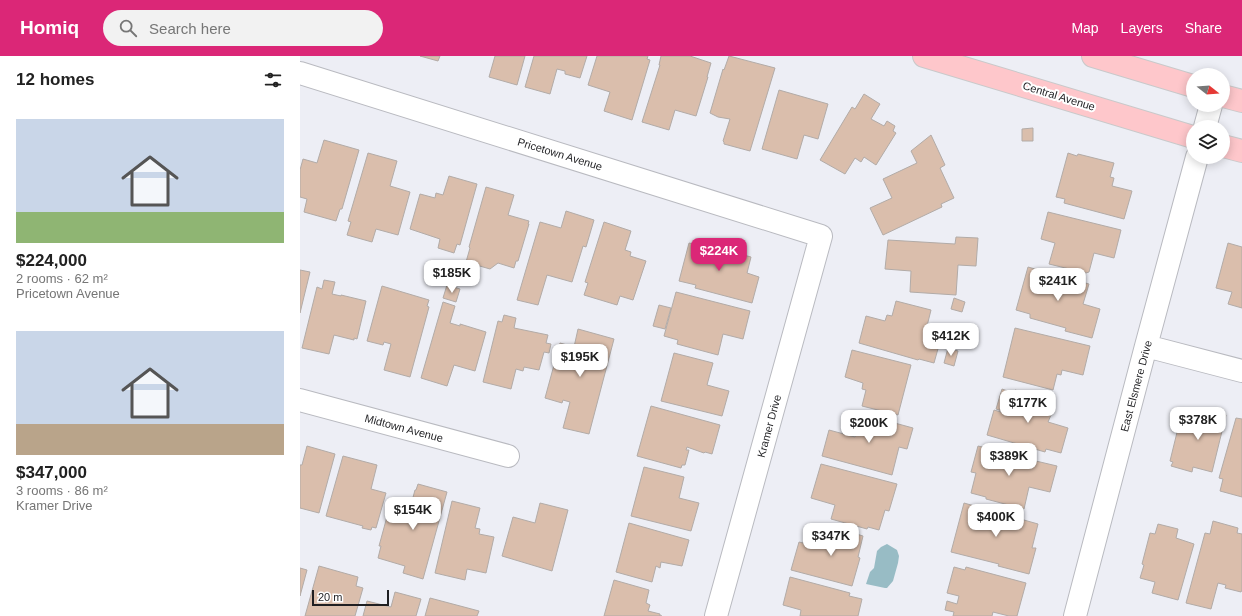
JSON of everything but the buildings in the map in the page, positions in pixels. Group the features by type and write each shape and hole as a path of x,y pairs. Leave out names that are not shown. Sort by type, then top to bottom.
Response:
{"main road":[{"name":"Central Avenue","path":"924,56 1186,135"},
{"path":"1093,56 1186,84"},
{"path":"1230,98 1242,101"},
{"path":"1230,148 1242,151"}],"street":[{"name":"Pricetown Avenue","path":"300,73 821,236"},
{"name":"East Elsmere Drive","path":"1075,616 1146,346 1196,164"},
{"name":"Kramer Drive","path":"716,616 821,236"},
{"path":"1146,346 1242,371"},
{"name":"Midtown Avenue","path":"300,400 508,456"}],"water":[{"path":"887,544 897,550 899,556 893,581 887,588 866,584 870,572 874,568 877,551"}]}
